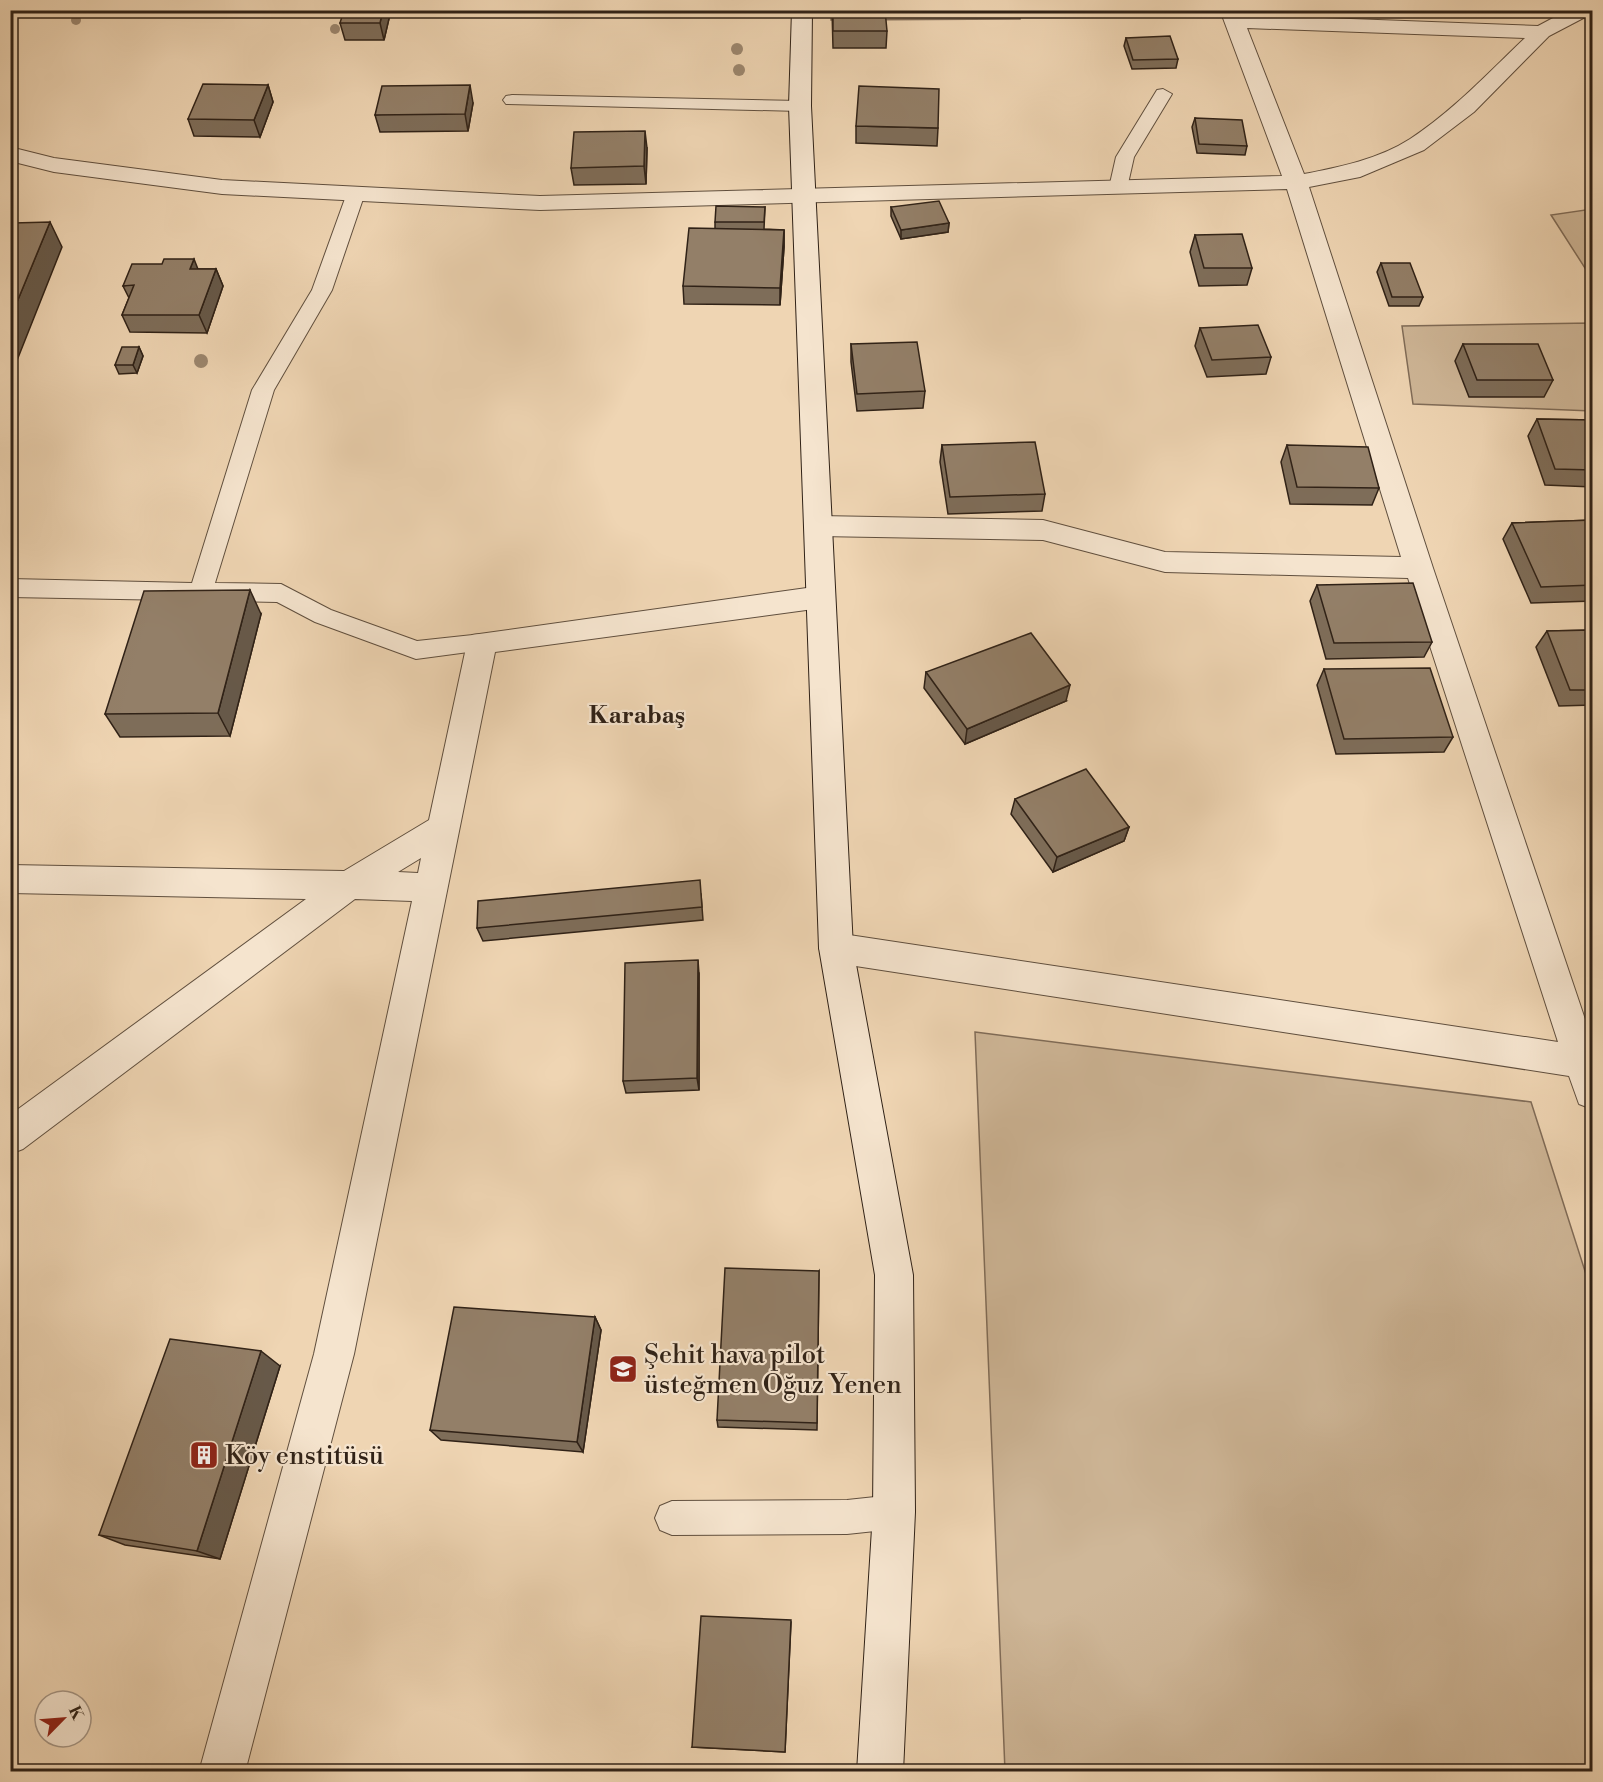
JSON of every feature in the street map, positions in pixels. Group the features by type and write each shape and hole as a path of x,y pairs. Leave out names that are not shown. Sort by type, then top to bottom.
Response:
{"street":[{"path":"802,10 800,106 806,197 836,948 894,1275 894,1512 880,1772"},
{"path":"10,154 54,165 222,187 540,203 1296,182 1352,172 1416,145 1466,107 1542,32 1584,10"},
{"path":"836,948 1589,1072 1419,568 1296,182 1231,16 1542,32"},
{"path":"819,526 1043,530 1165,562 1419,568"},
{"path":"222,1772 334,1354 482,643 821,597"},
{"path":"10,1137 350,885 444,827"},
{"path":"10,879 431,887"}],"lane":[{"path":"1118,188 1125,157 1163,94"},
{"path":"512,100 800,106"},
{"path":"201,592 263,390 322,290 356,193"},
{"path":"10,588 281,593 323,616 416,650 482,643"},
{"path":"672,1518 847,1517 894,1512"}],"shaded area":[{"path":"831,10 1019,10 1020,19 831,20"},
{"path":"1592,209 1592,279 1551,215"},
{"path":"1592,323 1592,411 1413,404 1402,326"},
{"path":"975,1032 1531,1102 1592,1293 1592,1771 1005,1771"}],"building":[{"path":"344,10 383,10 380,23 340,23"},
{"path":"833,10 885,10 887,31 833,31"},
{"path":"1170,36 1178,59 1133,60 1126,38"},
{"path":"203,84 268,85 254,120 188,119"},
{"path":"470,85 465,114 375,115 382,86"},
{"path":"859,86 939,89 938,128 856,126"},
{"path":"1195,118 1242,120 1247,146 1199,144"},
{"path":"645,131 644,166 571,168 574,132"},
{"path":"939,201 949,223 901,230 891,207"},
{"path":"716,206 765,207 764,222 715,222"},
{"path":"50,222 10,319 10,228 13,223"},
{"path":"689,228 784,230 780,288 683,286"},
{"path":"1242,234 1252,268 1204,268 1195,235"},
{"path":"164,259 194,259 190,269 216,269 199,315 122,315 134,285 123,286 132,264 162,264"},
{"path":"1381,263 1410,263 1423,297 1392,297"},
{"path":"1258,325 1271,357 1212,360 1200,328"},
{"path":"917,342 925,391 857,394 851,344"},
{"path":"1463,344 1538,344 1553,380 1477,380"},
{"path":"122,347 139,347 133,365 115,365"},
{"path":"1537,419 1593,420 1593,470 1555,469"},
{"path":"1035,442 1045,494 950,497 942,445"},
{"path":"1287,445 1368,447 1379,488 1297,487"},
{"path":"1593,520 1593,585 1541,587 1512,523"},
{"path":"1413,583 1432,642 1334,643 1317,585"},
{"path":"250,590 218,713 105,714 144,591"},
{"path":"1593,630 1593,690 1570,690 1547,631"},
{"path":"1031,633 1070,685 967,729 926,672"},
{"path":"1430,668 1453,737 1344,739 1324,669"},
{"path":"1086,769 1129,827 1057,857 1015,799"},
{"path":"700,880 702,907 477,928 478,901"},
{"path":"698,960 697,1078 623,1081 625,963"},
{"path":"725,1268 819,1271 817,1423 717,1420"},
{"path":"454,1307 595,1317 577,1442 430,1430"},
{"name":"Köy enstitüsü","path":"170,1339 261,1351 197,1551 99,1535"},
{"path":"701,1616 791,1620 785,1752 692,1747"}],"place":[{"name":"Şehit hava pilot üsteğmen Oğuz Yenen","path":"623,1369"},
{"name":"Köy enstitüsü","path":"204,1455"}],"district":[{"name":"Karabaş","path":"637,715"}]}
